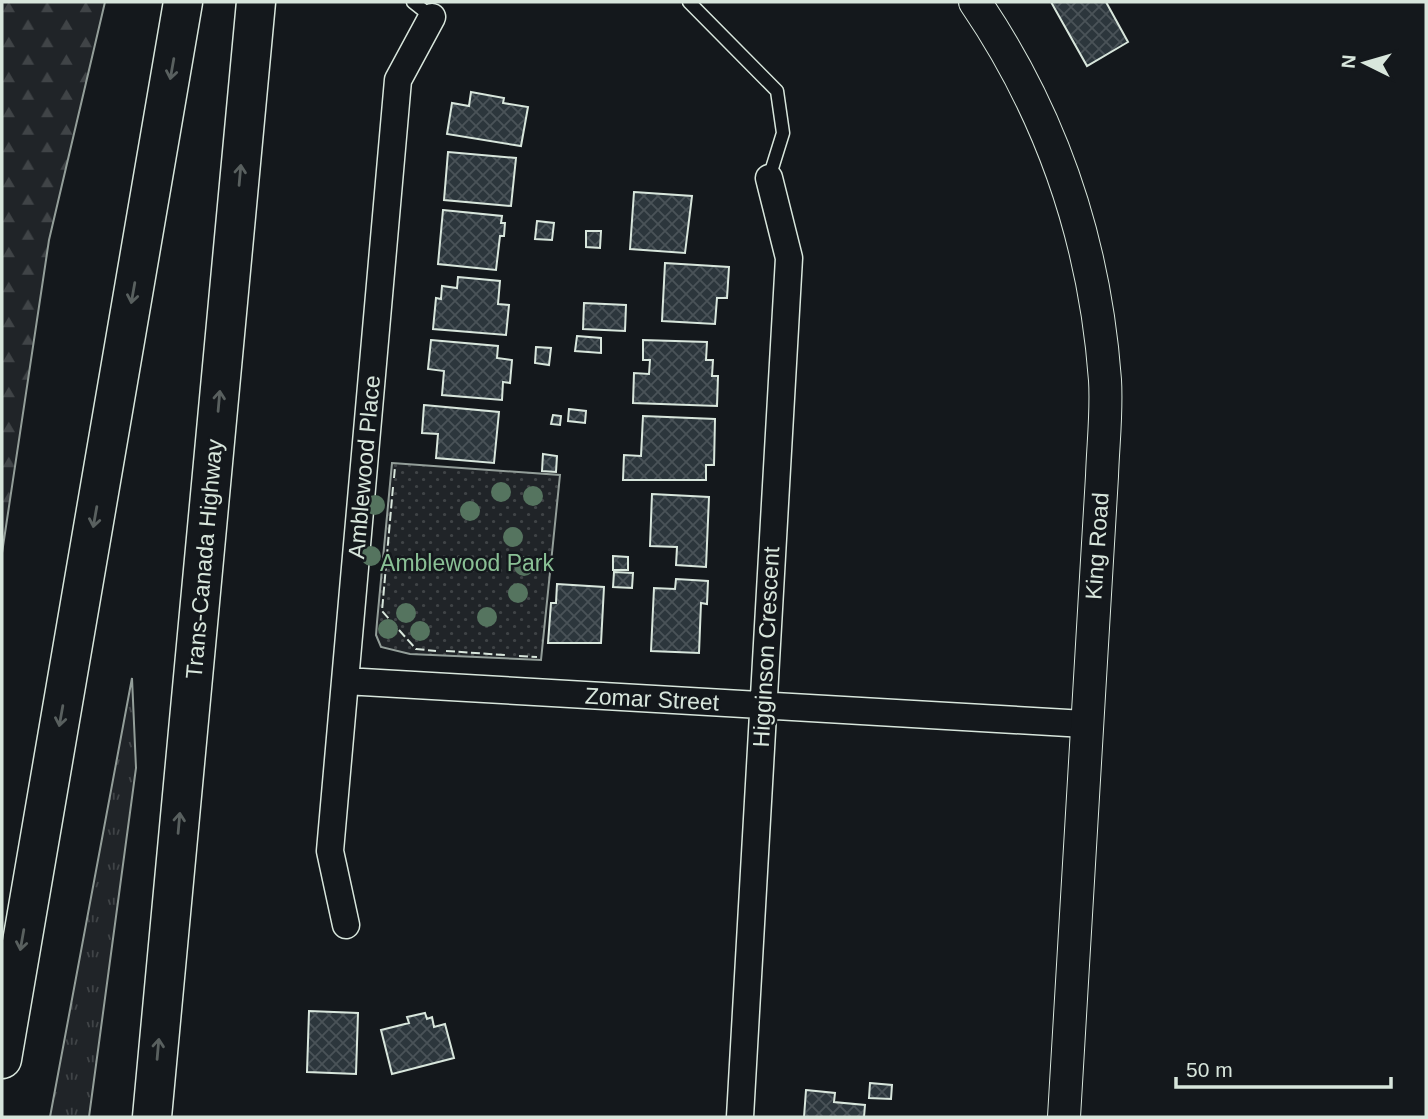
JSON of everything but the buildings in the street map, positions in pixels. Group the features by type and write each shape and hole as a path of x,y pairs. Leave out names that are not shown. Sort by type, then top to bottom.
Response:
{"highway":[{"path":"2,1059 183,2"},
{"name":"Trans-Canada Highway","path":"152,1117 256,2"}],"street":[{"name":"King Road","path":"975,2 1034,102 1065,173 1098,311 1105,383 1102,476 1085,724 1064,1117"},
{"name":"Amblewood Place","path":"346,925 330,851 398,80 422,9"},
{"name":"Higginson Crescent","path":"740,1117 789,258 769,178"},
{"name":"Zomar Street","path":"345,681 1085,724"}],"lane":[{"path":"689,2 778,90 783,133 769,178"}],"green space":[{"path":"2,2 105,2 49,240 2,553"},
{"name":"Amblewood Park","path":"392,463 560,475 541,660 410,654 381,647 376,635"},
{"path":"132,678 136,768 89,1117 50,1117"}],"fence":[{"path":"394,478 395,467"},
{"path":"393,487 382,611 416,649 436,651"},
{"path":"446,651 505,655"},
{"path":"519,656 537,657"}]}
